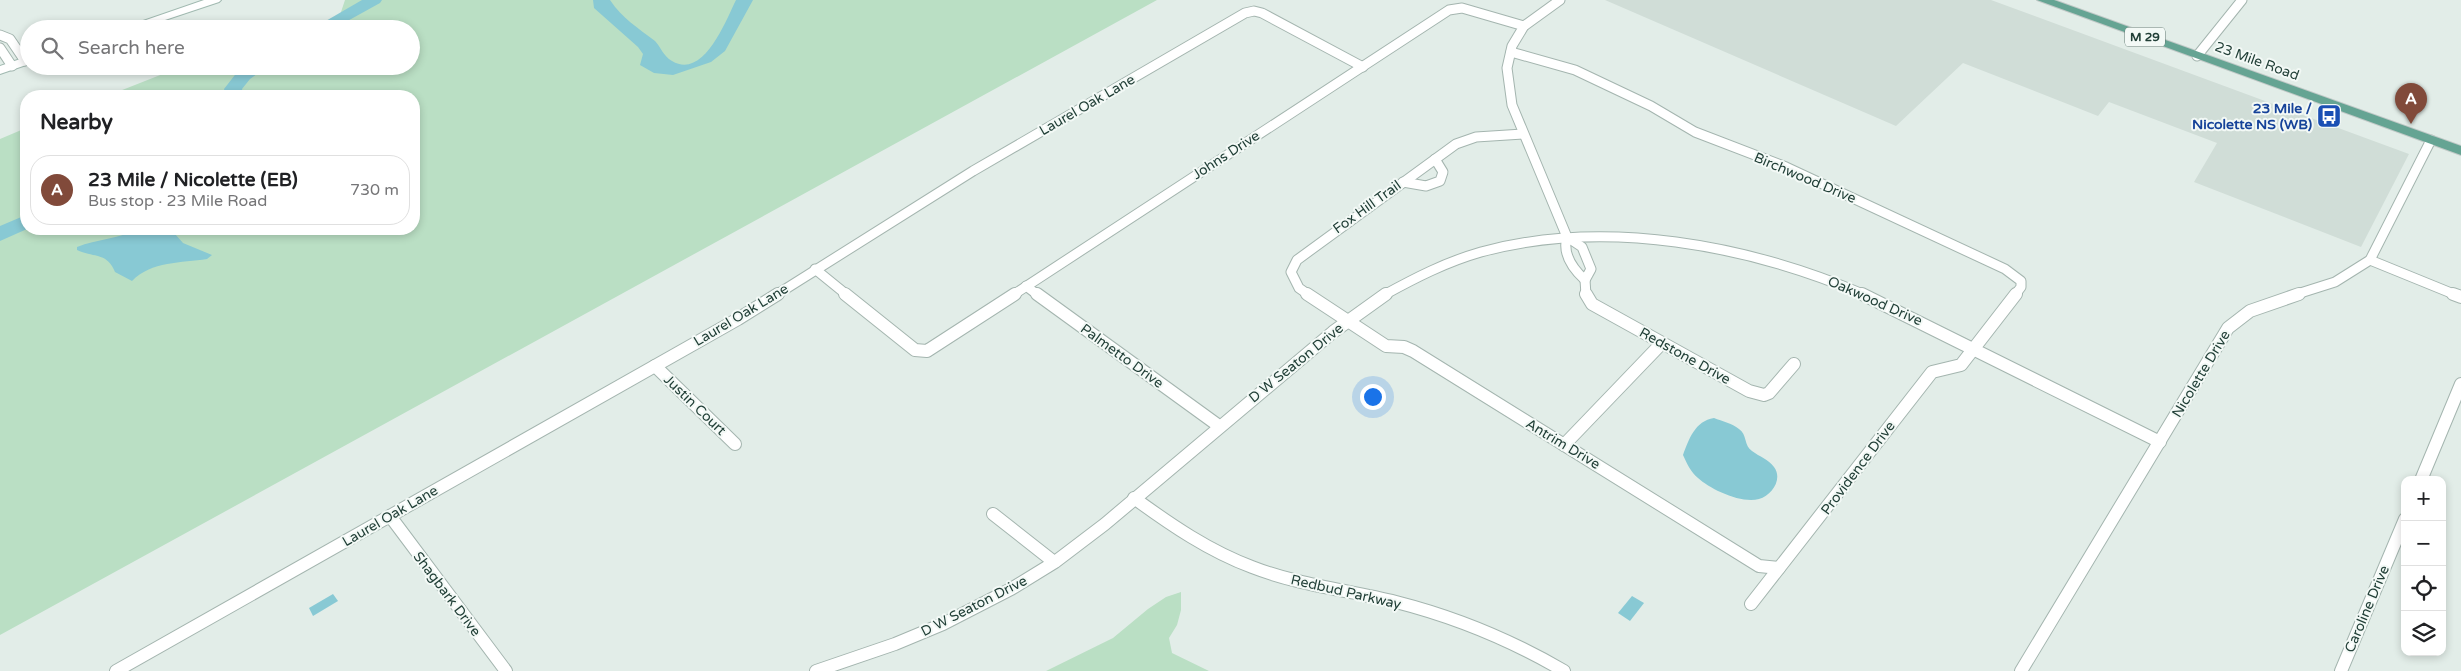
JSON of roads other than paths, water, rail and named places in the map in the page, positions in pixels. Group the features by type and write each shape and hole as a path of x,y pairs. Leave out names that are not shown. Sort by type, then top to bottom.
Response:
{"main road":[{"name":"23 Mile Road","path":"2043,0 2461,150"}],"street":[{"path":"154,20 215,0"},
{"path":"1560,0 1524,26 1511,52 1507,68 1509,89 1523,134 1568,237"},
{"path":"2197,56 2242,0"},
{"name":"Johns Drive","path":"815,269 915,350 927,351 1363,66 1453,4 1524,26"},
{"name":"Laurel Oak Lane","path":"116,671 738,319 973,171 1248,11 1266,15 1363,66"},
{"path":"0,35 10,39 20,52"},
{"path":"0,48 6,68 20,63"},
{"name":"Birchwood Drive","path":"1511,52 1575,70 1651,106 1695,132 1786,167 2011,273 2020,281 2021,287 1974,348"},
{"name":"Fox Hill Trail","path":"1346,321 1299,288 1292,277 1292,268 1304,254 1464,140 1485,136 1523,134"},
{"name":"Nicolette Drive","path":"2021,671 2228,328 2235,320 2264,305 2344,278 2370,260 2431,140"},
{"path":"1403,182 1426,186 1440,181 1443,172 1435,159"},
{"name":"Oakwood Drive","path":"1568,237 1638,240 1704,247 1778,264 1859,292 2160,442"},
{"name":"Redstone Drive","path":"1585,280 1574,270 1564,248 1568,237 1582,247 1591,269 1585,280 1586,296 1592,304 1749,391 1764,395 1769,393 1794,364"},
{"name":"D W Seaton Drive","path":"816,671 895,644 958,617 1007,592 1054,562 1101,528 1219,426 1346,321 1392,290 1449,263 1483,252 1568,237"},
{"path":"2370,260 2461,297"},
{"name":"Palmetto Drive","path":"1026,286 1219,426"},
{"name":"Antrim Drive","path":"1346,321 1386,346 1413,351 1759,566 1779,568"},
{"path":"1564,445 1662,343"},
{"name":"Providence Drive","path":"1751,604 1932,372 1961,365 1974,348"},
{"name":"Justin Court","path":"654,366 735,444"},
{"path":"2423,476 2461,384"},
{"name":"Redbud Parkway","path":"1134,498 1161,519 1206,548 1253,568 1283,578 1371,596 1439,614 1489,631 1564,671"},
{"path":"993,514 1054,562"},
{"name":"Shagbark Drive","path":"390,516 506,671"},
{"name":"Caroline Drive","path":"2341,671 2404,521"}],"water":[{"path":"593,0 610,0 625,17 655,41 669,59 684,65 694,62 704,55 712,45 736,0 753,0 725,51 711,62 673,75 654,73 640,65 643,54 638,47 594,8"},
{"path":"123,235 176,235 183,243 212,255 207,259 157,266 140,274 132,281 115,272 104,258 77,250 77,247"},
{"path":"1714,418 1731,424 1742,431 1749,449 1767,460 1774,467 1777,481 1772,490 1764,497 1752,500 1744,499 1718,491 1703,482 1689,468 1683,455 1690,437 1702,423"},
{"path":"333,594 338,601 313,616 309,608"},
{"path":"1632,596 1644,603 1630,621 1618,613"}],"waterway":[{"path":"337,20 374,0"},
{"path":"233,90 244,75"},
{"path":"0,234 20,224"}],"place":[{"name":"23 Mile / Nicolette NS (WB)","path":"2329,116"},
{"name":"23 Mile / Nicolette (EB)","path":"2411,124"}]}
